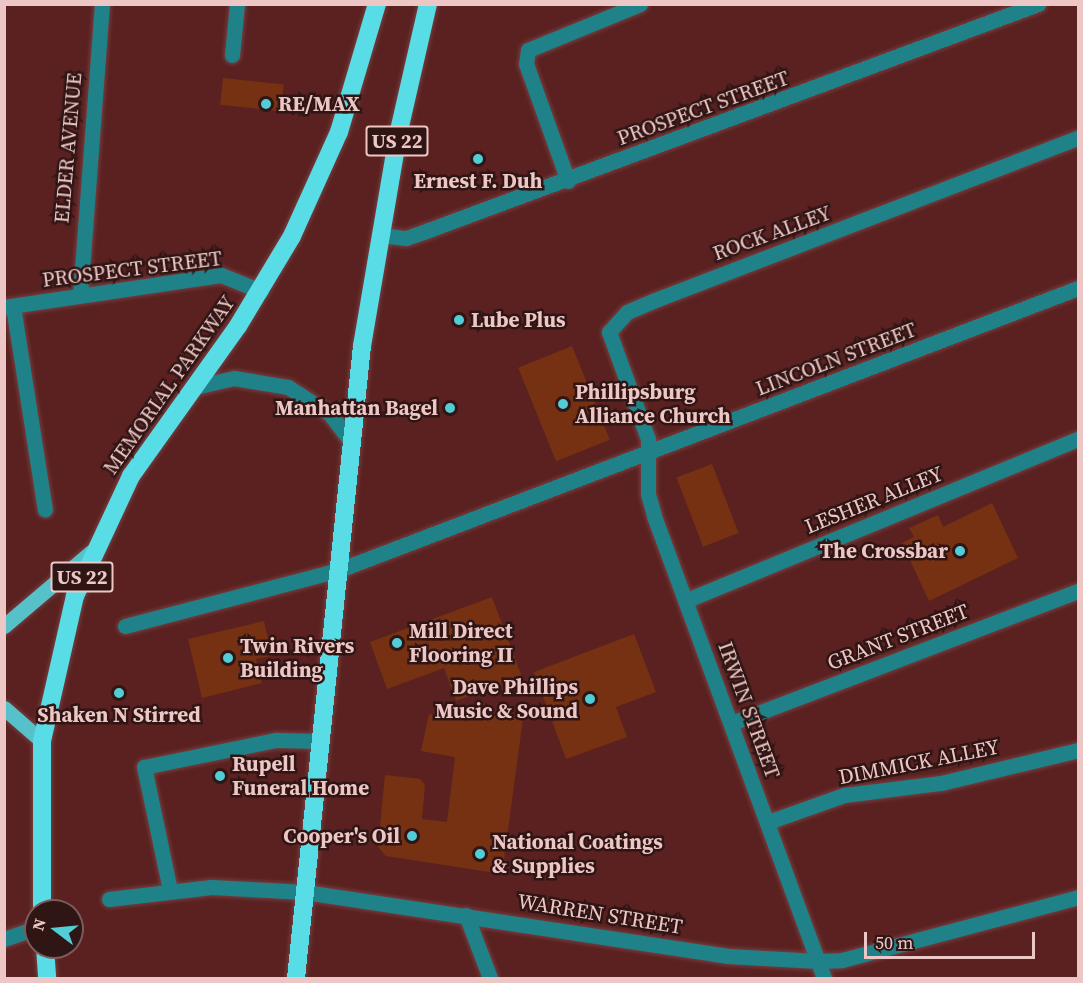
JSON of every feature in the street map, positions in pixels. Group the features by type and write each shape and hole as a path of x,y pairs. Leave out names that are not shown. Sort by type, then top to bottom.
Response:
{"highway":[{"name":"MEMORIAL PARKWAY","path":"42,899 42,741 58,649 91,552 131,476 261,291 335,141 377,4"},
{"name":"US 22","path":"296,978 352,443 380,235 428,4"},
{"path":"46,959 47,978"}],"main road":[{"path":"4,626 91,552"},
{"path":"4,708 42,741"}],"street":[{"name":"ELDER AVENUE","path":"80,296 102,4"},
{"path":"232,55 237,4"},
{"path":"568,181 526,64 528,50 640,4"},
{"name":"PROSPECT STREET","path":"380,235 406,238 568,181 1038,4"},
{"name":"ROCK ALLEY","path":"648,454 648,439 609,339 612,324 627,312 1078,138"},
{"name":"PROSPECT STREET","path":"9,306 221,275 236,277 261,291"},
{"name":"LINCOLN STREET","path":"124,626 339,570 1078,288"},
{"path":"9,306 45,510"},
{"path":"191,388 234,378 288,387 330,414 352,443"},
{"name":"LESHER ALLEY","path":"687,600 1078,439"},
{"name":"IRWIN STREET","path":"648,454 648,494 824,978"},
{"name":"GRANT STREET","path":"732,723 1078,591"},
{"path":"170,890 144,767 276,740 320,741"},
{"name":"DIMMICK ALLEY","path":"768,822 844,795 941,783 1078,750"},
{"name":"WARREN STREET","path":"109,899 170,890 305,892 728,956 818,961 842,960 1078,897"},
{"path":"466,915 490,978"},
{"path":"4,939 24,932"}],"building":[{"path":"223,78 284,84 281,111 220,105"},
{"name":"Phillipsburg Alliance Church","path":"572,346 610,440 556,461 518,368"},
{"path":"712,464 739,533 703,547 677,478"},
{"name":"The Crossbar","path":"992,503 1018,558 929,601 902,543 914,537 909,528 938,515 943,527"},
{"path":"492,597 522,677 456,701 444,668 387,689 370,642"},
{"name":"Twin Rivers Building","path":"264,621 272,656 256,659 262,683 202,698 188,639"},
{"name":"Dave Phillips Music & Sound","path":"634,634 656,692 616,707 627,737 566,759 534,672"},
{"path":"466,711 523,719 502,874 386,856 378,847 385,775 420,779 425,785 422,819 447,822 455,757 421,751 429,714 465,720"}],"place":[{"name":"RE/MAX","path":"266,104"},
{"name":"Ernest F. Duh","path":"478,159"},
{"name":"Lube Plus","path":"459,320"},
{"name":"Phillipsburg Alliance Church","path":"563,404"},
{"name":"Manhattan Bagel","path":"450,408"},
{"name":"The Crossbar","path":"960,551"},
{"name":"Mill Direct Flooring II","path":"397,643"},
{"name":"Twin Rivers Building","path":"228,658"},
{"name":"Shaken N Stirred","path":"119,693"},
{"name":"Dave Phillips Music & Sound","path":"590,699"},
{"name":"Rupell Funeral Home","path":"220,776"},
{"name":"Cooper's Oil","path":"412,836"},
{"name":"National Coatings & Supplies","path":"480,854"}]}
